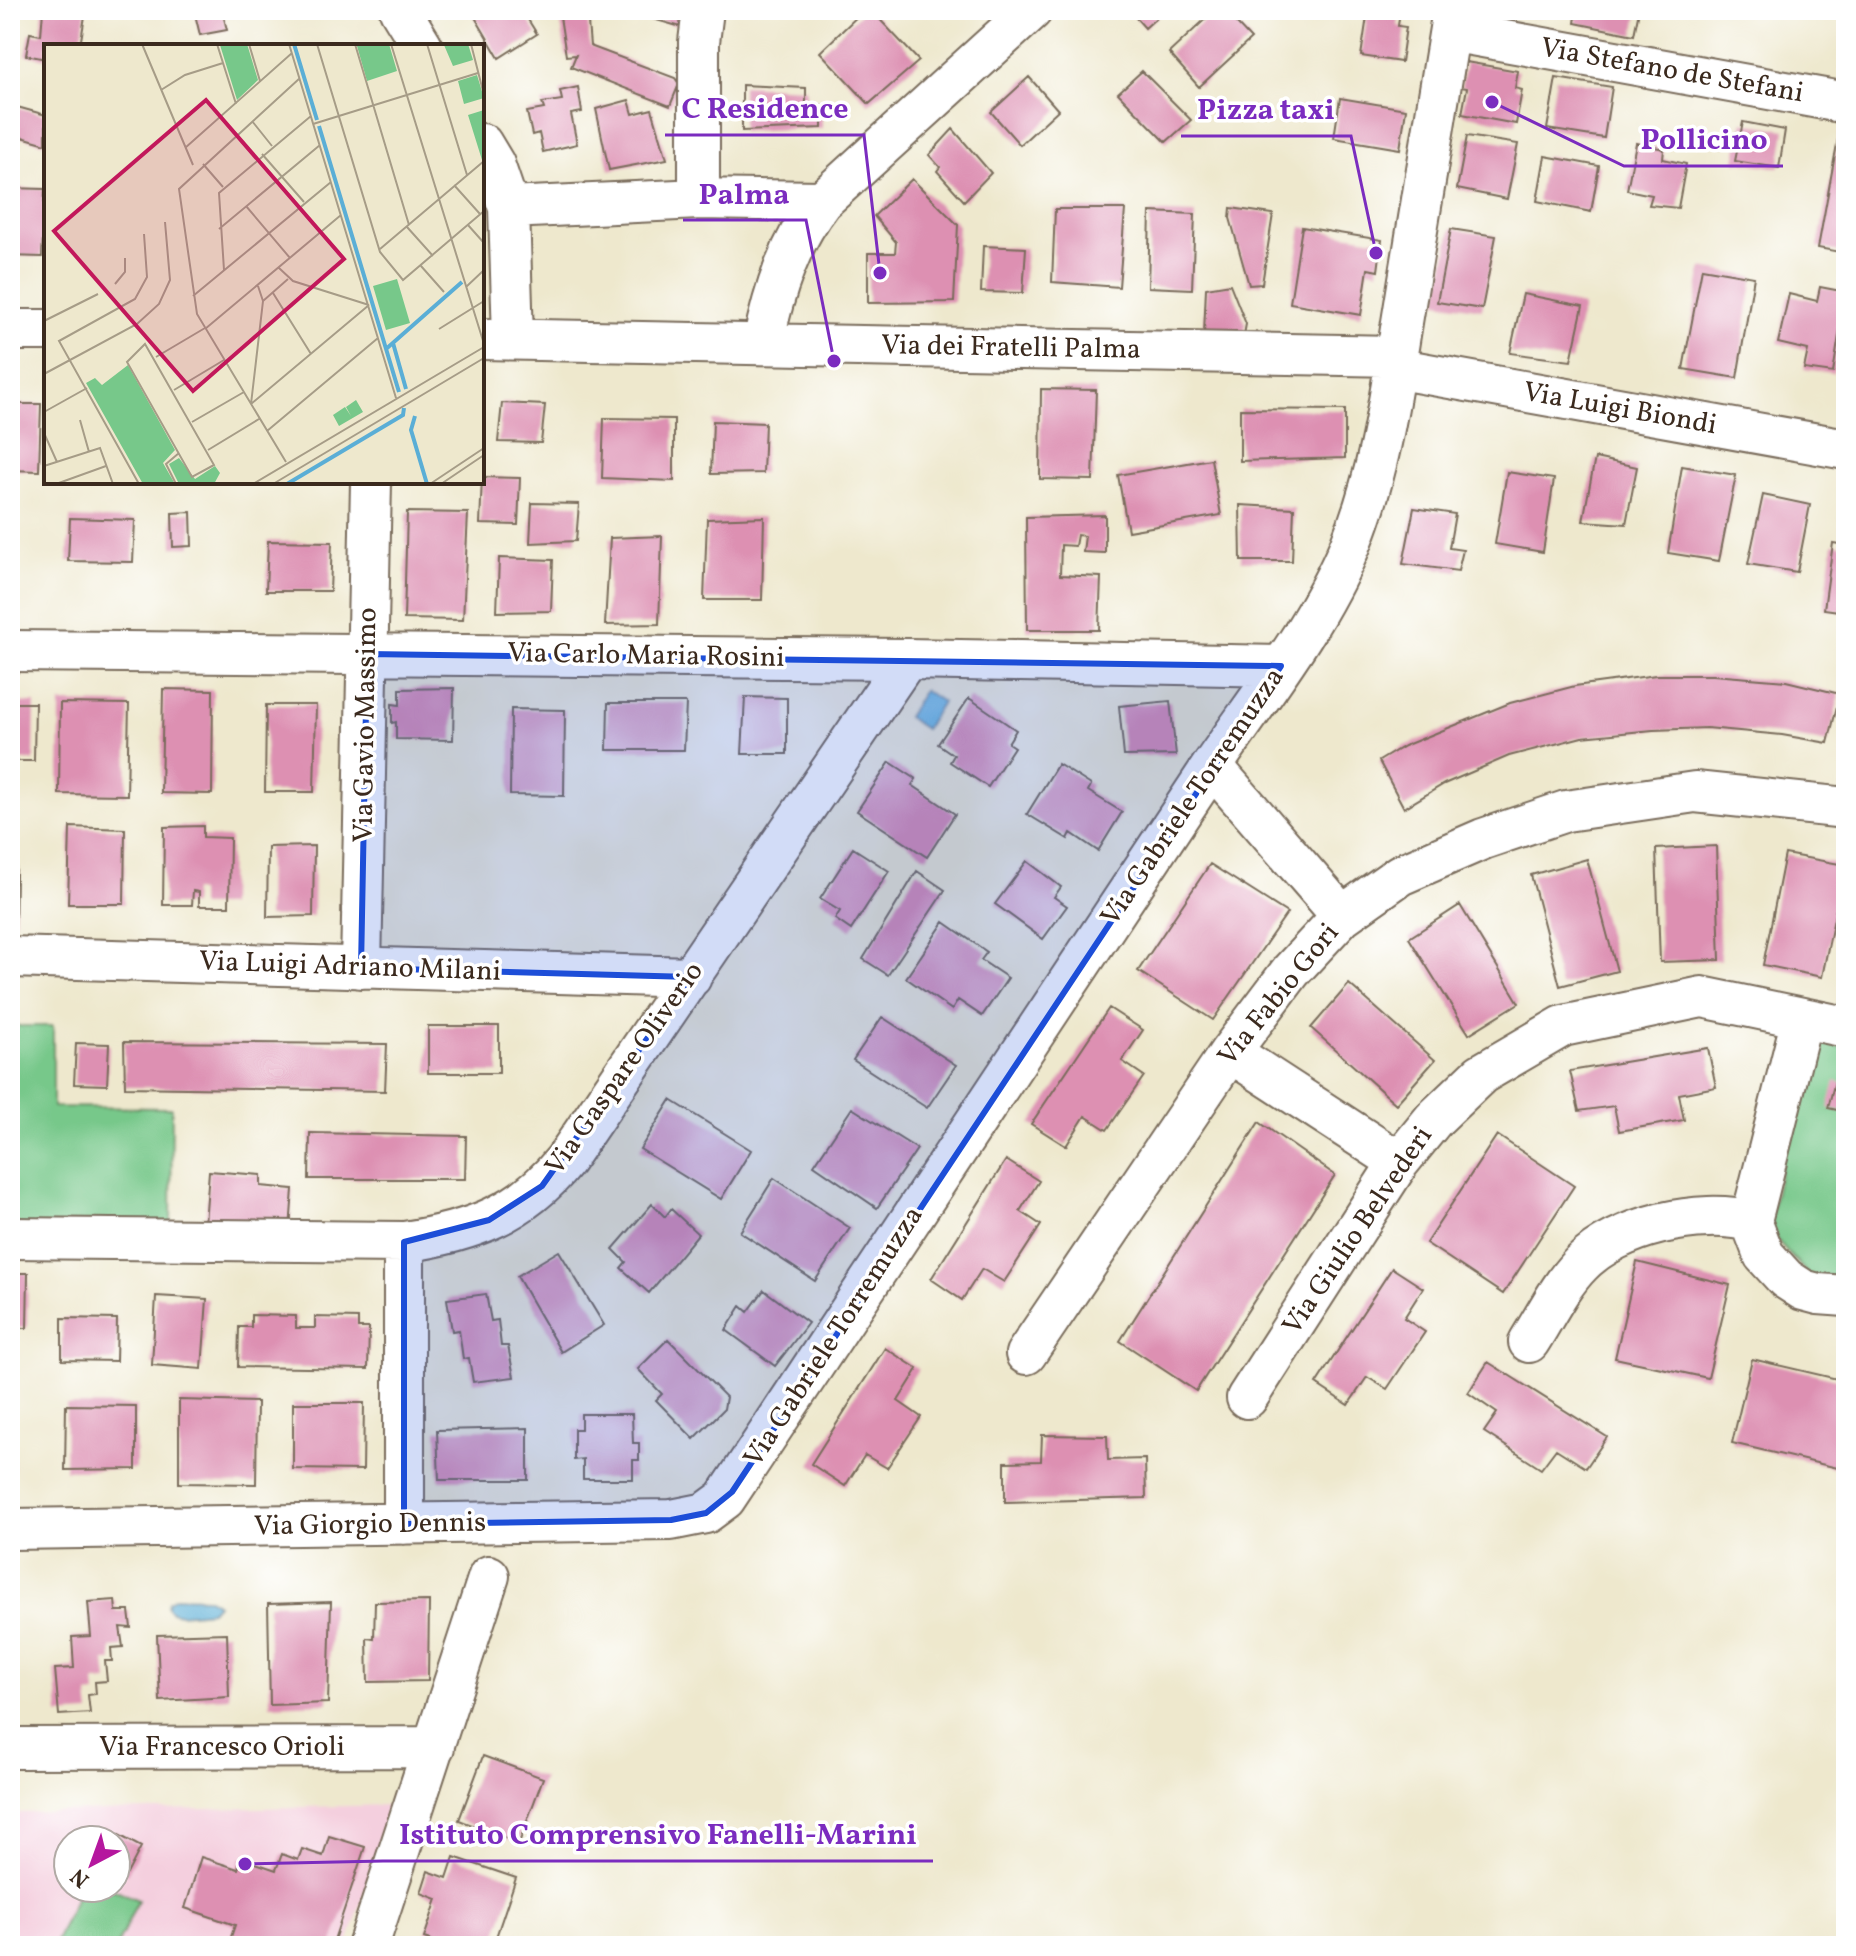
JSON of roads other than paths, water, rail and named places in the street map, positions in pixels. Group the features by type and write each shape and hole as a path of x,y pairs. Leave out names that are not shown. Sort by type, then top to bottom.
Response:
{"street":[{"path":"400,10 421,44"},
{"path":"699,199 699,42 703,10"},
{"path":"763,343 777,283 786,260 799,234 822,201 1032,10"},
{"name":"Via Stefano de Stefani","path":"1452,20 1846,103"},
{"name":"Via Gabriele Torremuzza","path":"725,1499 1281,666 1322,602 1350,546 1376,465 1396,362 1452,20"},
{"path":"484,147 494,164 509,208 497,339"},
{"path":"509,208 699,199 822,201"},
{"path":"10,330 44,330"},
{"name":"Via dei Fratelli Palma","path":"497,339 763,343 1396,362"},
{"name":"Via Luigi Biondi","path":"1396,362 1846,449"},
{"name":"Via Gavio Massimo","path":"361,968 371,484"},
{"name":"Via Carlo Maria Rosini","path":"10,651 907,659 1281,666"},
{"name":"Via Gaspare Oliverio","path":"10,1238 404,1242 454,1232 516,1207 542,1186 565,1160 907,659"},
{"path":"1212,766 1342,916"},
{"name":"Via Fabio Gori","path":"1026,1354 1230,1052 1291,971 1342,916 1400,875 1483,839 1566,811 1695,792 1846,808"},
{"name":"Via Luigi Adriano Milani","path":"10,957 691,977"},
{"name":"Via Giulio Belvederi","path":"1247,1398 1399,1162 1434,1119 1481,1074 1563,1026 1702,997 1846,1027"},
{"path":"1802,1018 1751,1221 1764,1255 1786,1279 1803,1290 1846,1296"},
{"path":"1230,1052 1399,1162"},
{"path":"1529,1342 1571,1276 1606,1244 1666,1223 1713,1217 1751,1221"},
{"path":"404,1242 404,1524"},
{"name":"Via Giorgio Dennis","path":"10,1529 684,1519 706,1513 725,1499"},
{"path":"368,1946 489,1576"},
{"name":"Via Francesco Orioli","path":"10,1748 434,1747"}],"water":[{"path":"924,690 942,702 925,729 907,717"},
{"path":"175,1597 209,1598 217,1604 211,1611 180,1614 171,1612 167,1607"}],"place":[{"name":"Pollicino","path":"1492,102"},
{"name":"Pizza taxi","path":"1376,253"},
{"name":"C Residence","path":"880,273"},
{"name":"Palma","path":"834,361"},
{"name":"Istituto Comprensivo Fanelli-Marini","path":"245,1864"}]}
